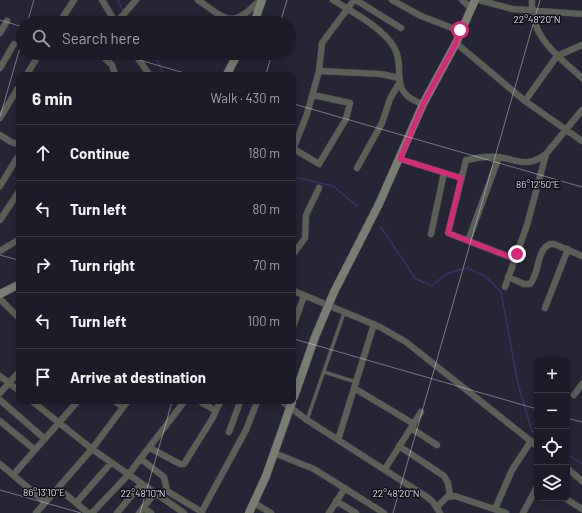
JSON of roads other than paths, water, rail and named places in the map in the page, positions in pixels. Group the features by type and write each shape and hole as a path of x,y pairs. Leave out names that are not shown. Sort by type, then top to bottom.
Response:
{"street":[{"path":"64,16 74,0"},
{"path":"102,0 112,16"},
{"path":"122,16 136,0"},
{"path":"198,0 221,16"},
{"path":"243,16 261,0"},
{"path":"256,16 261,0"},
{"path":"333,0 348,9 388,39 397,54 401,89 408,97 423,104"},
{"path":"296,142 313,95 319,71 322,43 355,0 401,28"},
{"path":"392,0 421,16 460,30"},
{"path":"296,392 315,337 334,292 400,159 423,104 456,43 460,30 473,4 462,0"},
{"path":"479,0 506,8 582,14"},
{"path":"532,0 534,23 539,34 557,56 579,71 582,78"},
{"path":"0,33 7,22"},
{"path":"456,43 525,101 582,141"},
{"path":"0,68 14,44"},
{"path":"525,101 557,56 582,45"},
{"path":"28,72 36,60"},
{"path":"106,60 112,66 114,72"},
{"path":"139,60 147,72"},
{"path":"227,72 234,60"},
{"path":"319,71 381,74 399,80"},
{"path":"357,168 382,123 390,99 399,80"},
{"path":"0,118 3,108 16,91"},
{"path":"296,149 319,164 346,118 350,103 313,95"},
{"path":"515,259 448,233 466,160 499,157 523,162 541,158 546,154 582,110"},
{"path":"0,135 16,143"},
{"path":"505,287 527,225 546,154"},
{"path":"468,241 499,157"},
{"path":"400,159 461,178"},
{"path":"0,186 16,160"},
{"path":"431,234 444,173"},
{"path":"296,250 305,238 306,214 319,188"},
{"path":"0,220 16,196"},
{"path":"0,251 16,241"},
{"path":"508,277 524,284 530,284 543,249 547,245 554,244 582,256"},
{"path":"545,308 568,249"},
{"path":"0,294 16,286"},
{"path":"296,292 344,313 374,324 406,342 534,444"},
{"path":"296,318 304,296"},
{"path":"0,299 16,315"},
{"path":"338,440 374,324"},
{"path":"0,393 16,374"},
{"path":"0,376 16,388"},
{"path":"574,395 582,384"},
{"path":"355,385 437,445"},
{"path":"0,400 45,439"},
{"path":"35,404 59,424 111,463 184,513"},
{"path":"13,475 75,404"},
{"path":"36,513 92,449 125,404"},
{"path":"92,513 128,475 183,404"},
{"path":"204,404 216,411"},
{"path":"150,448 180,464 184,464 192,454 219,404"},
{"path":"229,432 239,404"},
{"path":"141,459 164,477 167,491 202,513 246,430 257,404"},
{"path":"249,513 292,405 307,420 427,496 437,507 440,513"},
{"path":"385,469 422,412"},
{"path":"0,421 35,450"},
{"path":"495,509 512,470 531,441"},
{"path":"399,446 444,476 448,483 450,496"},
{"path":"274,453 314,469 384,513"},
{"path":"76,503 111,463"},
{"path":"0,464 45,502"},
{"path":"570,471 582,481"},
{"path":"117,513 141,484"},
{"path":"58,488 88,513"},
{"path":"329,513 345,488"},
{"path":"151,513 141,510 155,493"},
{"path":"523,513 534,493"},
{"path":"437,507 450,496 461,497 506,513"},
{"path":"336,501 356,513"},
{"path":"570,501 582,509 580,513"},
{"path":"254,503 270,513"}],"lane":[{"path":"307,420 344,313"},
{"path":"324,372 355,385"}],"waterway":[{"path":"118,0 123,11"},
{"path":"157,60 163,72"},
{"path":"296,177 333,186 357,206"},
{"path":"380,226 416,279 432,286 446,274 467,268 485,276 501,292 518,384 532,431 534,432"},
{"path":"570,456 582,464"}]}
